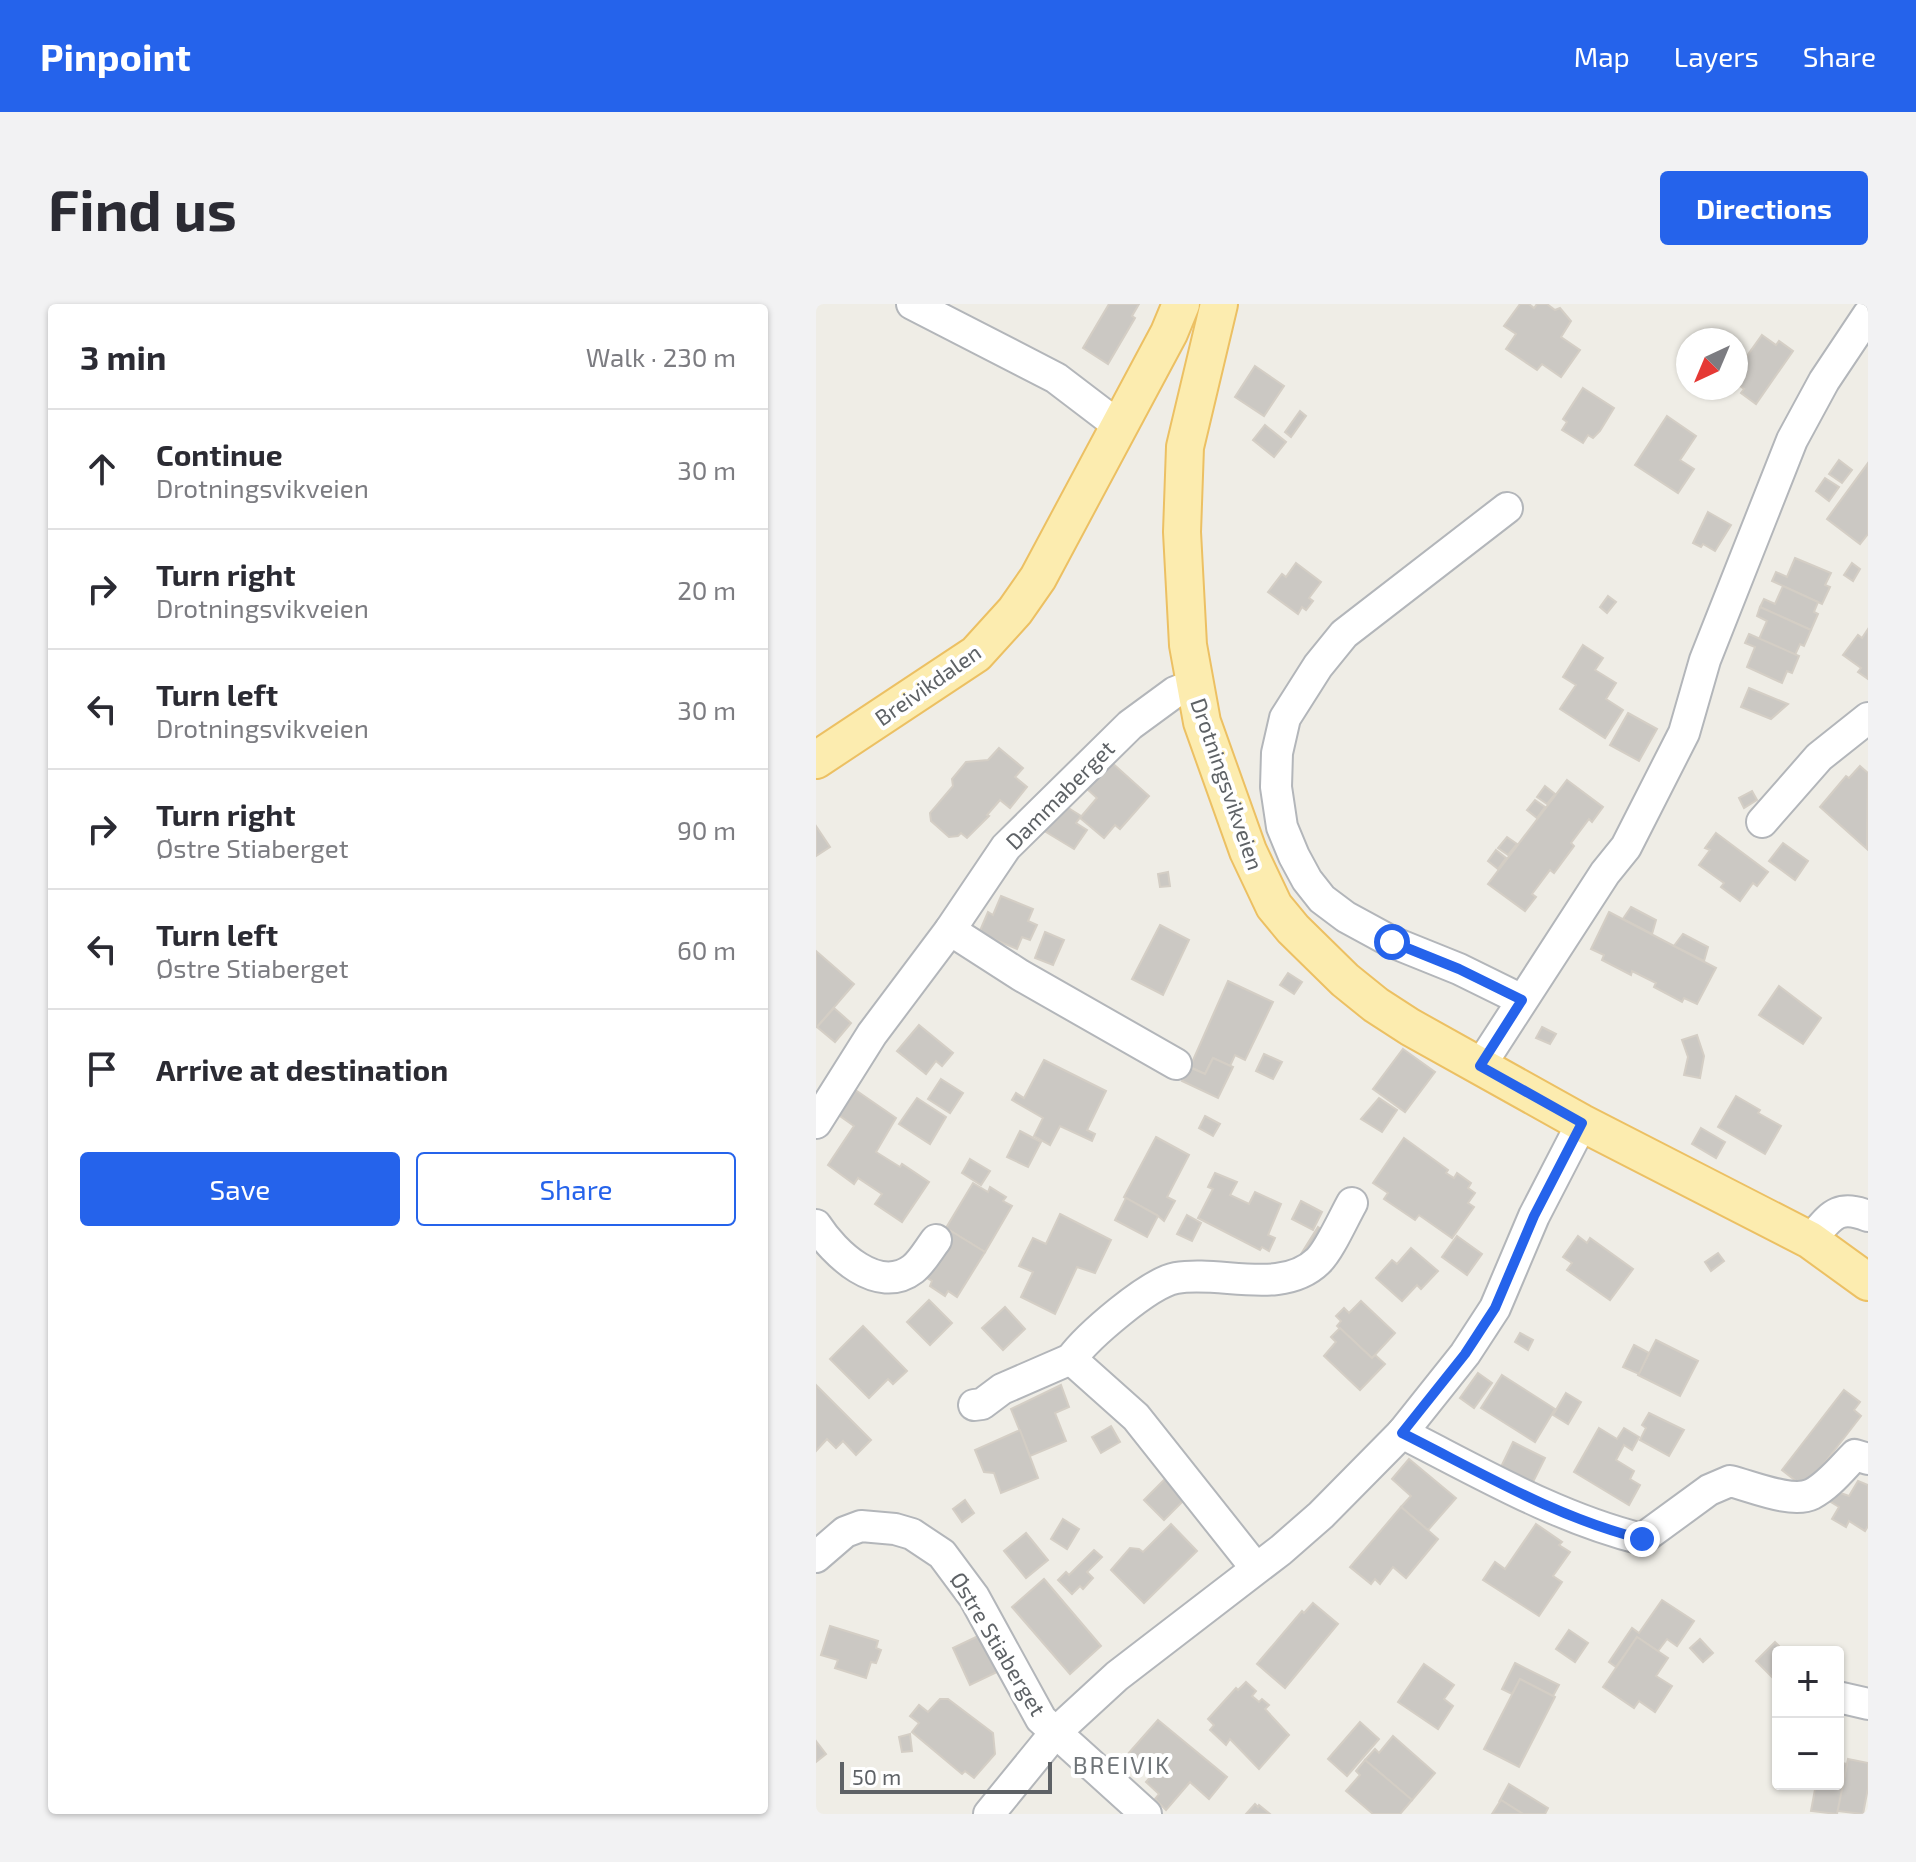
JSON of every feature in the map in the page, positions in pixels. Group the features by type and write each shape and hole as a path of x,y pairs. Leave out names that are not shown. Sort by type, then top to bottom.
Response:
{"main road":[{"name":"Breivikdalen","path":"816,760 952,671 976,654 996,634 1038,578 1181,304"},
{"name":"Drotningsvikveien","path":"1219,304 1185,447 1182,532 1188,645 1202,722 1252,862 1274,906 1335,970 1376,1005 1582,1123 1810,1240 1868,1282"}],"street":[{"path":"912,304 1056,378 1119,426"},
{"path":"1480,1066 1605,873 1626,847 1664,774 1684,733 1705,660 1792,440 1824,381 1868,315"},
{"name":"Drotningsvikveien","path":"1507,508 1344,634 1318,666 1285,718 1277,753 1276,787 1282,827 1307,880 1322,899 1346,917 1392,942 1459,969 1522,1000"},
{"name":"Dammaberget","path":"816,1123 872,1034 950,930 1006,847 1130,725 1175,692 1193,685"},
{"path":"1762,822 1819,757 1868,718"},
{"path":"950,930 1020,975 1176,1064"},
{"name":"Østre Stiaberget","path":"989,1814 1055,1733 1117,1676 1281,1550 1321,1515 1402,1433 1465,1354 1495,1308 1534,1216 1582,1123"},
{"path":"974,1405 982,1404 1002,1389 1071,1359 1082,1344 1149,1290 1176,1278 1288,1279 1319,1261 1352,1203"},
{"path":"1810,1240 1832,1216 1843,1210 1855,1210 1868,1216"},
{"path":"816,1225 852,1265 875,1277 902,1276 914,1268 936,1240"},
{"path":"1071,1359 1136,1417 1255,1567"},
{"path":"1402,1433 1530,1498 1610,1531 1642,1539 1709,1490 1730,1481 1781,1496 1810,1495 1855,1455 1868,1459"},
{"name":"Østre Stiaberget","path":"816,1557 845,1532 861,1526 912,1534 942,1554 974,1597 1041,1719 1146,1814"},
{"path":"1844,1698 1868,1704"}],"building":[{"path":"1109,304 1139,304 1132,316 1135,318 1108,364 1083,348"},
{"path":"1520,304 1529,304 1534,308 1537,304 1547,304 1555,310 1560,308 1571,321 1561,337 1580,350 1561,377 1542,364 1537,370 1506,349 1516,334 1504,326"},
{"path":"1762,335 1776,345 1779,341 1793,351 1756,404 1748,398 1748,354"},
{"path":"1255,366 1284,386 1264,416 1235,397"},
{"path":"1583,388 1614,408 1600,431 1593,438 1588,435 1583,443 1562,430 1567,422 1563,419"},
{"path":"1300,411 1306,416 1291,437 1285,432"},
{"path":"1667,416 1696,436 1680,460 1694,469 1678,493 1635,465"},
{"path":"1265,425 1286,442 1274,457 1253,440"},
{"path":"1839,460 1852,470 1842,483 1829,474"},
{"path":"1868,463 1868,534 1860,544 1827,519"},
{"path":"1825,478 1839,487 1829,501 1816,491"},
{"path":"1708,512 1731,525 1715,551 1703,544 1701,547 1693,543"},
{"path":"1795,558 1831,573 1825,585 1830,587 1822,604 1772,581 1776,572 1787,577"},
{"path":"1296,563 1321,582 1309,598 1313,601 1306,610 1302,607 1298,614 1268,592 1282,574 1286,577"},
{"path":"1852,563 1860,569 1853,581 1844,575"},
{"path":"1783,586 1818,602 1814,612 1818,614 1811,630 1760,607 1764,599 1775,604"},
{"path":"1608,596 1616,602 1607,613 1600,607"},
{"path":"1760,607 1811,630 1804,646 1800,644 1795,655 1759,639 1767,621 1757,616"},
{"path":"1868,629 1868,679 1858,672 1861,668 1843,655 1858,635 1862,638"},
{"path":"1749,634 1799,656 1792,673 1787,671 1782,683 1747,667 1755,647 1745,643"},
{"path":"1583,645 1603,658 1595,670 1616,683 1606,699 1623,710 1605,738 1560,709 1576,685 1563,677"},
{"path":"1749,688 1788,704 1771,719 1741,707"},
{"path":"1628,713 1657,729 1639,761 1610,745"},
{"path":"999,748 1023,768 1015,777 1027,787 1010,808 1000,800 967,838 961,833 949,837 931,821 930,813 953,786 952,779 966,762 988,760"},
{"path":"1110,761 1149,796 1120,829 1115,825 1104,838 1080,818 1097,798 1087,789"},
{"path":"1860,766 1868,773 1867,849 1820,807 1846,776 1849,778"},
{"path":"1567,780 1603,807 1592,822 1589,819 1571,843 1574,846 1554,873 1550,870 1532,894 1536,897 1525,911 1488,884"},
{"path":"1545,786 1555,794 1547,804 1537,797"},
{"path":"1752,791 1757,800 1744,808 1739,798"},
{"path":"1535,800 1545,807 1537,818 1527,810"},
{"path":"1059,802 1081,816 1076,823 1087,830 1074,849 1041,829"},
{"path":"816,826 830,847 816,856"},
{"path":"1716,833 1768,872 1757,886 1753,883 1740,901 1721,887 1724,883 1699,865 1710,850 1705,848"},
{"path":"1507,837 1517,844 1508,855 1498,848"},
{"path":"1783,843 1808,861 1795,880 1769,861"},
{"path":"1496,850 1506,858 1498,869 1488,861"},
{"path":"1168,872 1170,886 1160,887 1158,874"},
{"path":"1001,896 1033,909 1028,921 1037,925 1030,940 1022,937 1017,949 979,933 988,912 993,915"},
{"path":"1631,907 1656,920 1652,934 1623,919"},
{"path":"1609,912 1716,968 1697,1004 1684,998 1682,1002 1654,987 1656,983 1632,971 1631,975 1602,960 1604,955 1591,949"},
{"path":"1160,925 1189,940 1163,995 1132,979"},
{"path":"1045,932 1064,940 1053,965 1035,958"},
{"path":"1683,934 1708,947 1704,961 1674,946"},
{"path":"816,951 854,984 817,1027 816,1026"},
{"path":"1288,973 1302,982 1294,994 1280,985"},
{"path":"1228,981 1273,1002 1245,1060 1235,1055 1230,1066 1213,1058 1205,1074 1190,1067"},
{"path":"1779,986 1821,1018 1803,1044 1759,1015"},
{"path":"834,1008 851,1023 835,1042 817,1027"},
{"path":"919,1025 953,1053 942,1066 936,1061 926,1074 897,1051"},
{"path":"1542,1027 1556,1034 1550,1044 1536,1038"},
{"path":"1697,1035 1704,1056 1700,1078 1684,1075 1688,1057 1682,1040"},
{"path":"1403,1049 1435,1072 1405,1112 1373,1089"},
{"path":"1264,1054 1282,1062 1273,1079 1256,1071"},
{"path":"1213,1058 1233,1067 1218,1098 1182,1081 1189,1067 1205,1074"},
{"path":"1044,1060 1106,1091 1087,1130 1095,1134 1092,1141 1060,1126 1050,1145 1034,1136 1043,1118 1012,1100 1016,1093 1024,1098"},
{"path":"941,1079 963,1093 950,1113 928,1099"},
{"path":"854,1089 896,1118 876,1152 929,1182 902,1222 875,1204 882,1194 858,1178 854,1184 828,1165 854,1126 837,1114"},
{"path":"1736,1096 1781,1126 1765,1154 1718,1127"},
{"path":"917,1098 946,1117 930,1144 899,1124"},
{"path":"1379,1098 1397,1110 1382,1132 1361,1119"},
{"path":"1205,1116 1220,1124 1213,1136 1199,1128"},
{"path":"1701,1128 1725,1142 1716,1158 1692,1144"},
{"path":"1020,1131 1041,1142 1028,1167 1007,1157"},
{"path":"1156,1137 1189,1155 1167,1197 1175,1201 1164,1221 1124,1197"},
{"path":"1404,1138 1448,1170 1446,1173 1454,1178 1457,1173 1471,1183 1468,1188 1475,1193 1468,1203 1474,1207 1452,1238 1419,1215 1415,1220 1384,1199 1388,1193 1373,1183"},
{"path":"970,1159 990,1171 981,1185 962,1173"},
{"path":"1215,1173 1237,1182 1230,1195 1249,1204 1255,1192 1281,1204 1268,1235 1275,1238 1269,1251 1262,1247 1260,1250 1198,1218 1213,1189 1208,1187"},
{"path":"973,1183 988,1192 990,1187 1006,1197 1003,1201 1012,1206 985,1252 946,1228"},
{"path":"1126,1198 1158,1216 1147,1237 1115,1220"},
{"path":"1301,1201 1322,1212 1313,1230 1292,1219"},
{"path":"1060,1214 1111,1240 1095,1273 1077,1267 1055,1314 1021,1297 1033,1272 1019,1266 1033,1238 1046,1244"},
{"path":"1187,1215 1201,1223 1192,1241 1177,1234"},
{"path":"1318,1227 1324,1231 1308,1259 1301,1254"},
{"path":"946,1228 985,1252 957,1297 948,1291 945,1296 930,1286 932,1281 918,1273"},
{"path":"1457,1236 1482,1254 1467,1275 1442,1257"},
{"path":"1578,1236 1587,1243 1590,1238 1633,1269 1610,1300 1567,1270 1572,1263 1563,1257"},
{"path":"1411,1248 1438,1271 1421,1289 1417,1285 1402,1301 1376,1278 1392,1260 1397,1264"},
{"path":"1718,1253 1724,1261 1711,1271 1705,1262"},
{"path":"929,1300 952,1323 930,1345 907,1322"},
{"path":"1361,1301 1395,1333 1372,1358 1337,1326 1341,1321 1336,1316 1344,1308 1349,1313"},
{"path":"1005,1307 1025,1329 1003,1350 982,1328"},
{"path":"863,1326 907,1371 893,1384 888,1379 869,1398 830,1359"},
{"path":"1340,1328 1372,1358 1375,1355 1385,1364 1360,1390 1324,1356 1336,1342 1331,1337"},
{"path":"1520,1333 1533,1340 1528,1350 1515,1342"},
{"path":"1656,1340 1698,1361 1680,1396 1638,1375"},
{"path":"1634,1345 1649,1353 1639,1374 1623,1367"},
{"path":"1478,1373 1492,1383 1474,1408 1460,1398"},
{"path":"1502,1375 1555,1409 1535,1442 1481,1408"},
{"path":"816,1385 871,1440 856,1455 843,1441 836,1448 827,1439 816,1451"},
{"path":"1061,1385 1069,1407 1055,1413 1066,1441 1030,1456 1011,1409"},
{"path":"1844,1390 1860,1402 1854,1410 1861,1416 1805,1488 1782,1470"},
{"path":"1566,1393 1581,1402 1568,1424 1553,1415"},
{"path":"1649,1413 1684,1430 1669,1456 1640,1440 1646,1428 1642,1425"},
{"path":"1111,1426 1120,1442 1101,1453 1092,1437"},
{"path":"1599,1428 1617,1439 1624,1428 1639,1437 1632,1450 1624,1445 1616,1460 1634,1471 1630,1479 1640,1485 1629,1505 1574,1472"},
{"path":"1020,1430 1038,1478 1001,1493 994,1473 984,1472 975,1450"},
{"path":"1513,1442 1545,1458 1531,1486 1499,1471"},
{"path":"1409,1459 1456,1498 1428,1530 1401,1507 1411,1496 1392,1479"},
{"path":"1166,1478 1186,1498 1164,1520 1144,1500"},
{"path":"1858,1481 1868,1485 1868,1526 1865,1531 1849,1521 1846,1527 1832,1519 1839,1507 1829,1501 1835,1491 1849,1496"},
{"path":"965,1500 974,1513 962,1522 953,1509"},
{"path":"1401,1507 1438,1539 1406,1578 1393,1567 1380,1584 1375,1579 1371,1584 1350,1567"},
{"path":"1063,1519 1079,1529 1067,1549 1051,1539"},
{"path":"1171,1524 1197,1551 1144,1603 1111,1570 1130,1548 1143,1552"},
{"path":"1536,1524 1562,1542 1559,1545 1570,1552 1553,1576 1562,1582 1539,1616 1483,1580 1495,1562 1505,1569"},
{"path":"1026,1533 1048,1560 1026,1578 1004,1551"},
{"path":"1094,1550 1102,1557 1087,1572 1093,1578 1083,1589 1080,1586 1072,1594 1058,1580 1066,1572 1069,1575"},
{"path":"1044,1579 1101,1646 1070,1674 1012,1607"},
{"path":"1662,1600 1694,1621 1677,1646 1667,1639 1658,1651 1637,1637 1616,1667 1609,1662 1632,1628 1639,1633"},
{"path":"1313,1603 1338,1624 1285,1688 1257,1664 1302,1611 1304,1613"},
{"path":"830,1626 878,1641 876,1648 881,1650 876,1663 871,1662 866,1678 835,1668 838,1660 821,1655"},
{"path":"1569,1630 1588,1643 1575,1662 1556,1649"},
{"path":"980,1635 997,1672 970,1685 953,1648"},
{"path":"1637,1637 1668,1658 1656,1676 1672,1686 1655,1712 1639,1701 1634,1708 1603,1687"},
{"path":"1700,1639 1713,1653 1703,1662 1690,1648"},
{"path":"1775,1642 1779,1646 1772,1646 1772,1677 1756,1661"},
{"path":"1515,1663 1559,1685 1553,1696 1520,1679 1512,1694 1502,1689"},
{"path":"1424,1664 1454,1685 1444,1699 1453,1706 1438,1729 1398,1702"},
{"path":"1520,1679 1555,1697 1519,1767 1484,1749"},
{"path":"1246,1682 1256,1691 1252,1696 1269,1705 1265,1709 1289,1735 1259,1769 1230,1739 1226,1745 1210,1730 1214,1725 1208,1719 1236,1688 1238,1690"},
{"path":"940,1699 948,1699 993,1733 995,1754 974,1778 965,1771 962,1774 912,1732 919,1723 910,1716 919,1705 928,1712"},
{"path":"1158,1720 1227,1777 1209,1799 1190,1782 1166,1810 1155,1799 1159,1794 1146,1782 1152,1775 1128,1754"},
{"path":"1360,1722 1379,1739 1347,1776 1328,1759"},
{"path":"910,1734 912,1751 902,1752 899,1737"},
{"path":"1393,1736 1435,1773 1412,1800 1365,1760 1375,1749 1379,1753"},
{"path":"816,1741 826,1754 816,1762"},
{"path":"1848,1759 1868,1763 1868,1788 1863,1814 1837,1811 1841,1790 1844,1790"},
{"path":"1365,1760 1412,1800 1400,1814 1373,1814 1346,1791 1360,1775 1356,1771"},
{"path":"1509,1784 1548,1808 1545,1814 1523,1814 1501,1800 1499,1802"},
{"path":"1815,1790 1842,1790 1837,1814 1811,1811"},
{"path":"1501,1800 1523,1814 1492,1814"},
{"path":"1255,1804 1259,1805 1270,1814 1246,1814"}],"district":[{"name":"BREIVIK","path":"1122,1766"}],"route":[{"path":"1392,942 1459,969 1522,1000 1480,1066 1582,1123 1534,1216 1495,1308 1437,1392 1402,1433 1530,1498 1610,1531 1642,1539"}]}
